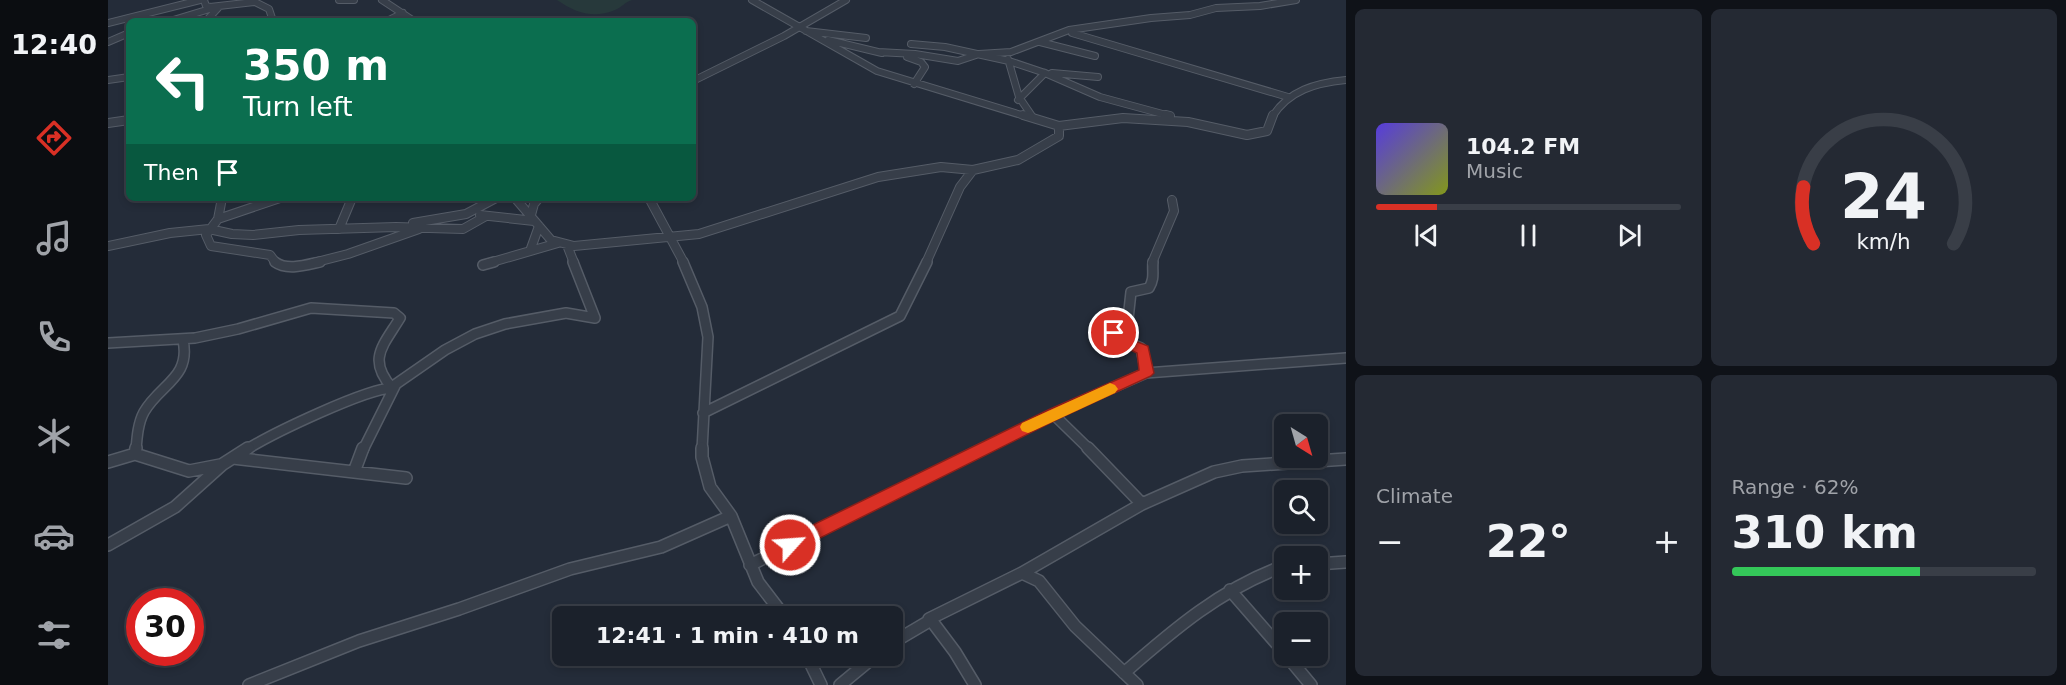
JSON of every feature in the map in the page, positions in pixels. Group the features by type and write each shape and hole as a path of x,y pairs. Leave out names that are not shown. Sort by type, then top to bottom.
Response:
{"street":[{"path":"127,18 202,0 206,6 219,7"},
{"path":"339,0 354,0"},
{"path":"382,0 410,18"},
{"path":"752,0 798,27 834,43"},
{"path":"696,79 784,36 846,0"},
{"path":"878,52 915,54 955,61 979,54 1011,51 1067,31 1150,18 1190,15 1211,9 1260,6 1296,0"},
{"path":"180,18 219,7 253,1 269,9 272,18"},
{"path":"209,18 219,7"},
{"path":"393,18 403,13"},
{"path":"108,16 115,21"},
{"path":"108,23 126,18"},
{"path":"806,31 866,38"},
{"path":"806,31 871,69 914,84 1059,126 1113,118 1188,122"},
{"path":"1067,31 1288,97"},
{"path":"108,42 126,34"},
{"path":"784,36 805,37 921,62 926,70 914,84"},
{"path":"1040,42 1095,56"},
{"path":"910,44 979,54 1009,62 1045,74 1100,98 1238,134 1260,134 1268,130 1271,114 1288,97 1301,90 1332,81 1346,80"},
{"path":"1011,51 1009,62 1018,100 1035,119"},
{"path":"1029,68 1066,75 1098,77"},
{"path":"1018,100 1045,74"},
{"path":"108,80 126,77"},
{"path":"108,123 126,120"},
{"path":"483,265 562,244 596,244 709,231 878,177 941,167 973,170 1018,160 1059,136 1059,126"},
{"path":"703,413 900,316 912,295 960,187 973,170"},
{"path":"1146,373 1141,348 1113,336 1128,319 1131,292 1149,288 1152,285 1155,273 1152,264 1174,211 1172,200"},
{"path":"218,219 221,201"},
{"path":"271,201 218,219 206,234 208,241 214,247 270,255 275,263 284,266 314,263 344,256 424,227"},
{"path":"339,230 351,201"},
{"path":"396,227 469,213 491,201"},
{"path":"354,472 366,441 392,388 445,350 492,327 566,313 595,318 562,244 545,235 517,201"},
{"path":"530,251 534,204 536,201"},
{"path":"651,201 670,235 702,308 708,337 702,457 710,487 731,516 747,550 750,565 758,582 776,606"},
{"path":"469,213 534,221"},
{"path":"108,246 170,233 209,229 253,235 396,227 463,229 486,216"},
{"path":"108,343 183,340 238,329 311,308 326,307 397,314 400,318 379,355 376,366 381,378 392,388"},
{"path":"135,454 144,412 186,362 183,340"},
{"path":"750,565 1053,414 1146,373 1346,358"},
{"path":"108,545 174,507 223,464 255,444 354,399 382,388 392,388"},
{"path":"1053,414 1118,477 1142,504"},
{"path":"108,462 135,454 189,471 223,464"},
{"path":"233,458 406,478"},
{"path":"903,637 931,620 929,619 1022,573 1142,504 1215,472 1242,466 1346,459"},
{"path":"249,685 359,641 459,609 570,569 661,547 731,516"},
{"path":"1328,563 1346,562"},
{"path":"1124,673 1230,590 1274,570"},
{"path":"1022,573 1031,575 1040,581 1075,626 1137,685"},
{"path":"1230,590 1274,641"},
{"path":"931,620 955,652 975,685"},
{"path":"812,666 821,685"},
{"path":"840,685 863,666"},
{"path":"1295,666 1311,685"}],"shaded area":[{"path":"557,0 632,0 607,13 592,14 578,11"}],"slow traffic":[{"path":"1028,427 1110,389"}],"route":[{"path":"790,545 1053,414 1146,373 1143,350 1117,339 1113,336 1114,333"}]}
